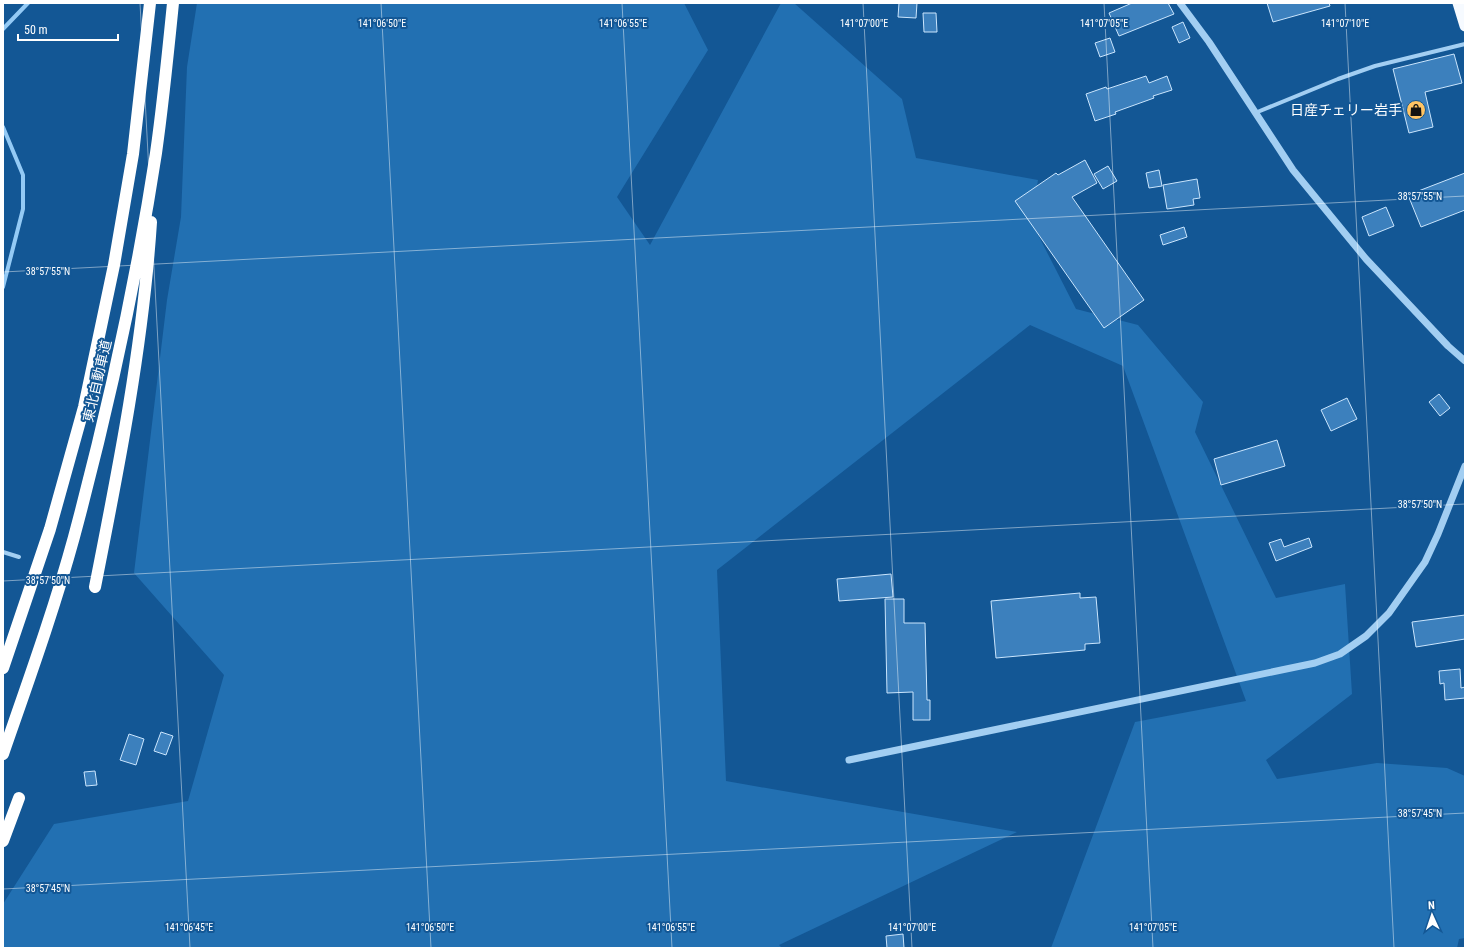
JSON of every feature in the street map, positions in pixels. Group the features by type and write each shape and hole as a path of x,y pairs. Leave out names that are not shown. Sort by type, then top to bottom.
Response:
{"highway":[{"name":"東北自動車道","path":"3,668 50,529 84,407 114,265 133,154 150,3"},
{"name":"東北自動車道","path":"3,754 39,651 71,546 107,408 136,268 156,153 173,3"},
{"path":"1458,3 1465,26"},
{"path":"95,587 118,474 130,399 148,270 156,153"},
{"path":"3,841 19,798"}],"street":[{"path":"1180,3 1209,42 1254,113 1293,170 1366,259 1448,346 1465,361"},
{"path":"1254,113 1338,79 1375,66 1465,44"},
{"path":"849,760 1315,663 1340,654 1366,636 1388,613 1425,562 1438,534 1465,466"},
{"path":"3,552 19,557"}],"shaded area":[{"path":"197,3 684,3 708,50 617,197 650,245 781,3 794,3 902,99 916,158 1038,180 1031,221 1076,309 1138,325 1203,402 1195,432 1276,598 1345,584 1352,694 1266,760 1277,779 1377,763 1447,768 1465,776 1465,938 1459,939 1457,948 1051,948 1135,722 1246,701 1123,366 1030,325 717,570 726,781 1017,832 779,945 782,948 3,948 3,904 54,824 188,801 224,675 134,573 167,300 181,217 187,67"}],"building":[{"path":"899,3 917,3 916,18 898,17"},
{"path":"1132,3 1168,3 1174,14 1119,36 1109,13"},
{"path":"1267,3 1329,3 1330,6 1273,22"},
{"path":"923,13 936,13 937,32 924,32"},
{"path":"1183,22 1190,38 1179,43 1172,27"},
{"path":"1110,38 1115,52 1100,57 1095,43"},
{"name":"日産チェリー岩手","path":"1454,54 1462,83 1425,92 1433,127 1409,133 1393,69"},
{"path":"1146,76 1149,83 1167,76 1172,90 1153,96 1154,98 1095,121 1086,94 1106,87 1107,89"},
{"path":"1085,160 1097,183 1072,197 1144,300 1104,328 1015,201 1056,173 1058,175"},
{"path":"1108,166 1117,181 1103,189 1094,174"},
{"path":"1159,170 1162,186 1149,188 1146,173"},
{"path":"1465,173 1465,210 1421,227 1408,195"},
{"path":"1197,179 1200,198 1193,199 1194,205 1167,209 1163,185"},
{"path":"1386,207 1394,226 1369,236 1362,217"},
{"path":"1184,227 1187,237 1163,245 1160,235"},
{"path":"1439,394 1450,408 1440,416 1429,402"},
{"path":"1347,398 1357,419 1331,431 1321,410"},
{"path":"1277,440 1285,466 1221,485 1214,459"},
{"path":"1309,538 1312,547 1276,561 1269,543 1281,539 1284,547"},
{"path":"891,574 893,597 839,601 837,579"},
{"path":"1080,593 1080,598 1096,597 1100,643 1085,644 1085,650 996,658 991,601"},
{"path":"885,599 904,599 904,623 925,623 927,700 930,700 930,720 913,720 913,692 887,693"},
{"path":"1465,615 1465,639 1416,647 1412,622"},
{"path":"1460,669 1461,688 1465,687 1465,698 1445,700 1444,683 1440,684 1439,671"},
{"path":"161,732 173,736 166,755 154,751"},
{"path":"129,734 144,739 136,765 120,760"},
{"path":"95,771 97,785 86,786 84,772"},
{"path":"903,934 904,948 887,948 886,936"}],"waterway":[{"path":"3,29 28,3"},
{"path":"3,127 23,175 23,209 3,287"}],"place":[{"name":"日産チェリー岩手","path":"1416,110"}]}
